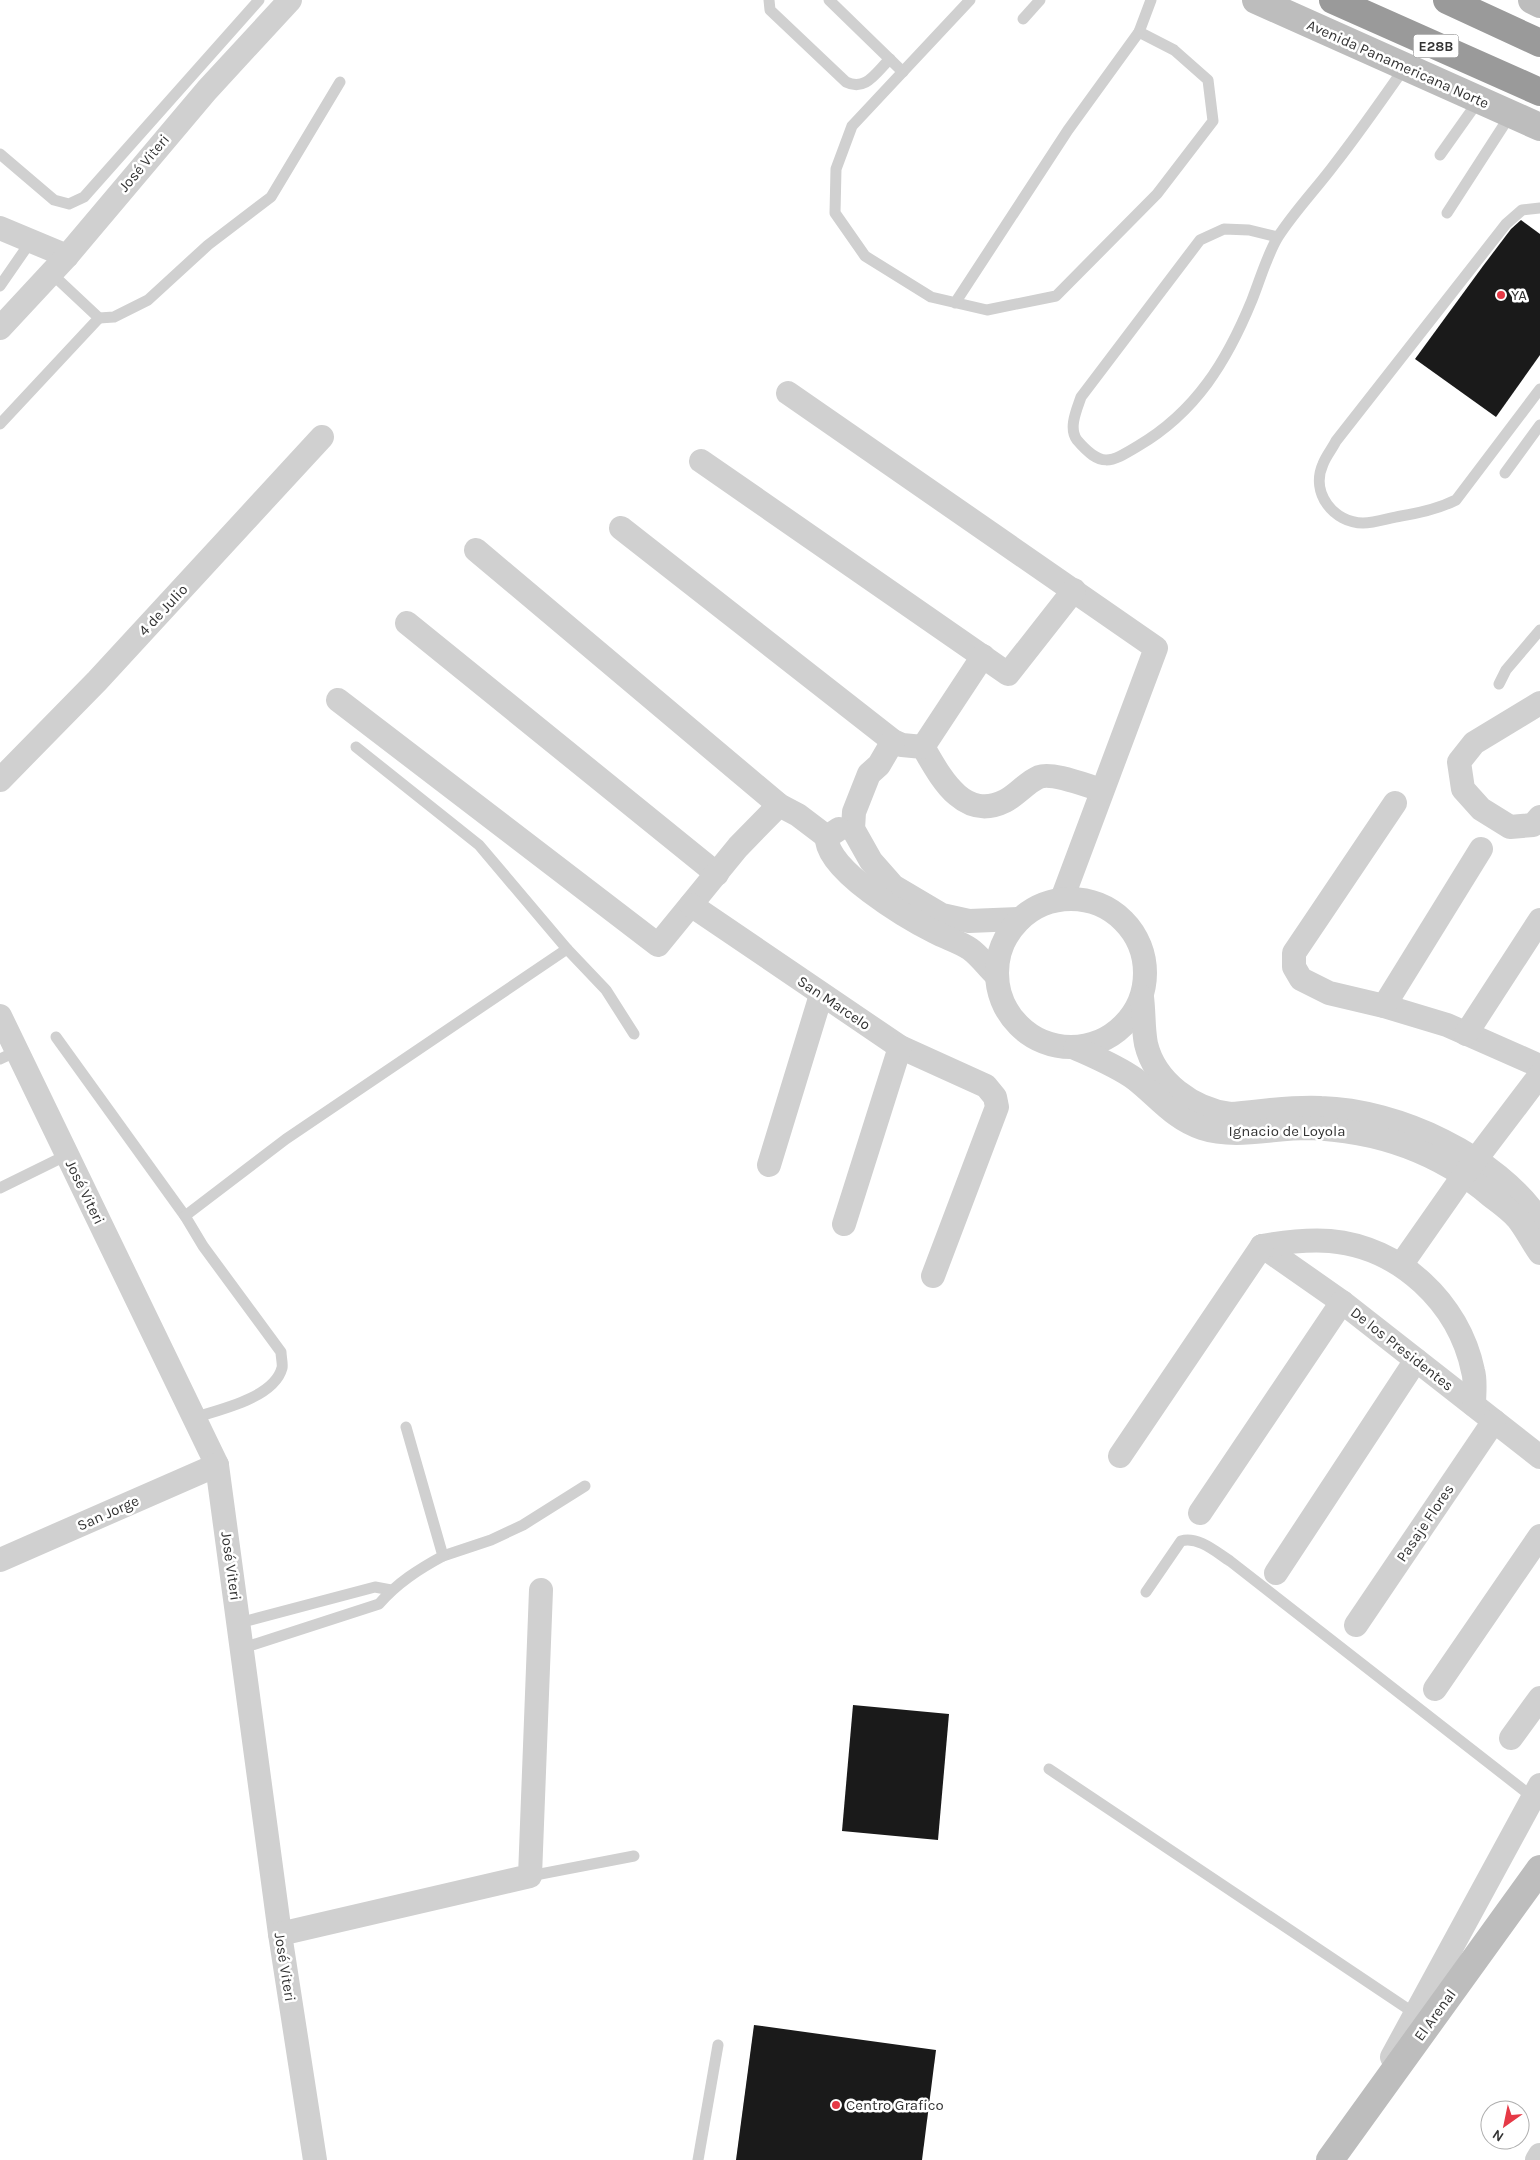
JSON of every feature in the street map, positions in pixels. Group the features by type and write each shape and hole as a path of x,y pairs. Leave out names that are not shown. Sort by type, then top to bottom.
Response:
{"highway":[{"name":"E28B","path":"1333,0 1540,92"},
{"path":"1447,0 1540,43"}],"street":[{"name":"José Viteri","path":"0,328 59,264 207,90 290,0"},
{"name":"Avenida Panamericana Norte","path":"1256,0 1540,127"},
{"path":"1532,0 1540,4"},
{"path":"0,228 31,241 59,264"},
{"path":"788,392 1156,648 1062,899"},
{"name":"4 de Julio","path":"0,780 97,680 322,438"},
{"path":"702,461 1008,674 1074,590"},
{"path":"621,528 893,741 902,745 923,747"},
{"path":"476,550 779,805 798,815 827,837"},
{"path":"407,623 717,874"},
{"path":"923,747 982,656"},
{"path":"338,700 658,945 738,847 779,805"},
{"path":"1540,703 1474,743 1459,762 1463,789 1481,808 1510,827 1533,825 1540,817"},
{"path":"893,741 879,765 869,774 854,812 853,829 871,861 893,886 942,915 969,921 1020,918"},
{"path":"923,747 947,788 965,801 980,806 1004,802 1040,776 1055,776 1102,790"},
{"path":"1395,803 1294,954 1294,967 1301,979 1329,993 1384,1006 1447,1025 1540,1066"},
{"path":"853,829 843,827 827,837 826,844 830,854 882,902 970,949 996,976"},
{"path":"1384,1006 1481,849"},
{"path":"1062,899 1087,900 1110,910 1129,926 1142,948 1146,973 1142,997 1125,1026 1098,1044 1075,1048 1052,1045 1030,1036 1013,1020 1001,1000 996,976 999,953 1007,934 1020,918 1039,905 1062,899"},
{"name":"San Marcelo","path":"691,905 900,1047 986,1086 995,1097 997,1107 933,1276"},
{"path":"1466,1034 1540,920"},
{"path":"769,1165 821,995"},
{"name":"Ignacio de Loyola","path":"1142,997 1146,1044 1156,1069 1197,1104 1217,1112 1230,1114 1307,1118 1362,1132 1470,1168 1527,1201 1540,1220"},
{"name":"José Viteri","path":"0,1016 9,1055 67,1155 217,1465 280,1934 315,2160"},
{"path":"844,1224 900,1047"},
{"name":"Ignacio de Loyola","path":"1075,1048 1120,1069 1180,1118 1202,1128 1247,1132 1307,1118"},
{"path":"1401,1264 1540,1075"},
{"name":"Ignacio de Loyola","path":"1470,1168 1516,1217 1540,1253"},
{"path":"1120,1456 1262,1246 1296,1240 1332,1241 1373,1251 1401,1264 1428,1287 1450,1313 1465,1341 1474,1372 1474,1405"},
{"name":"De los Presidentes","path":"1262,1246 1342,1302 1540,1457"},
{"path":"1200,1513 1342,1302"},
{"path":"1276,1572 1416,1360"},
{"name":"Pasaje Flores","path":"1356,1625 1494,1421"},
{"name":"San Jorge","path":"0,1560 217,1465"},
{"path":"1435,1689 1540,1536"},
{"path":"280,1934 530,1876 541,1590"},
{"path":"1511,1738 1540,1698"},
{"path":"1336,2160 1540,1785"},
{"name":"El Arenal","path":"1330,2160 1540,1869"},
{"path":"1536,2160 1540,2155"}],"lane":[{"path":"0,154 54,200 69,204 84,197 259,0"},
{"path":"769,0 770,10 846,82 854,86 864,84 890,58"},
{"path":"829,0 903,72"},
{"path":"970,0 852,126 836,169 836,213 865,256 931,298 987,310 1056,296 1156,194 1213,122 1208,80 1174,50 1139,32"},
{"path":"1023,19 1040,0"},
{"path":"955,303 1068,130 1139,32 1151,0"},
{"path":"1278,238 1250,230 1224,228 1200,240 1081,397 1074,415 1073,427 1075,437 1083,447 1103,461 1112,461 1140,445 1173,421 1208,385 1241,326 1278,238 1359,134 1405,66"},
{"path":"0,424 99,318 114,317 148,300 208,245 271,197 340,82"},
{"path":"1440,155 1479,100"},
{"path":"1447,213 1511,114"},
{"path":"1540,208 1522,210 1506,224 1342,434 1322,466 1320,483 1322,496 1335,514 1346,520 1364,523 1442,507 1456,500 1540,389"},
{"path":"0,286 31,241"},
{"path":"59,264 99,318"},
{"path":"1505,473 1540,426"},
{"path":"1499,684 1506,670 1540,630"},
{"path":"356,747 479,845 567,949 606,990 634,1034"},
{"path":"185,1216 286,1139 567,949"},
{"path":"56,1037 185,1216 203,1246 281,1352 282,1368 264,1392 234,1405 193,1418"},
{"path":"0,1188 67,1155"},
{"path":"406,1427 443,1556"},
{"path":"242,1648 379,1604 391,1590 420,1568 443,1556 491,1540 524,1525 584,1486"},
{"path":"1146,1592 1182,1541 1188,1539 1197,1541 1230,1561 1540,1803"},
{"path":"239,1623 374,1587 391,1590"},
{"path":"1049,1769 1429,2023"},
{"path":"530,1876 634,1856"},
{"path":"698,2160 718,2045"}],"building":[{"name":"YA","path":"1521,220 1540,234 1540,355 1496,417 1415,359 1511,229"},
{"path":"853,1705 949,1714 938,1840 842,1831"},
{"name":"Centro Grafico","path":"754,2025 936,2050 922,2160 736,2160"}],"place":[{"name":"YA","path":"1501,295"},
{"name":"Centro Grafico","path":"836,2105"}]}
